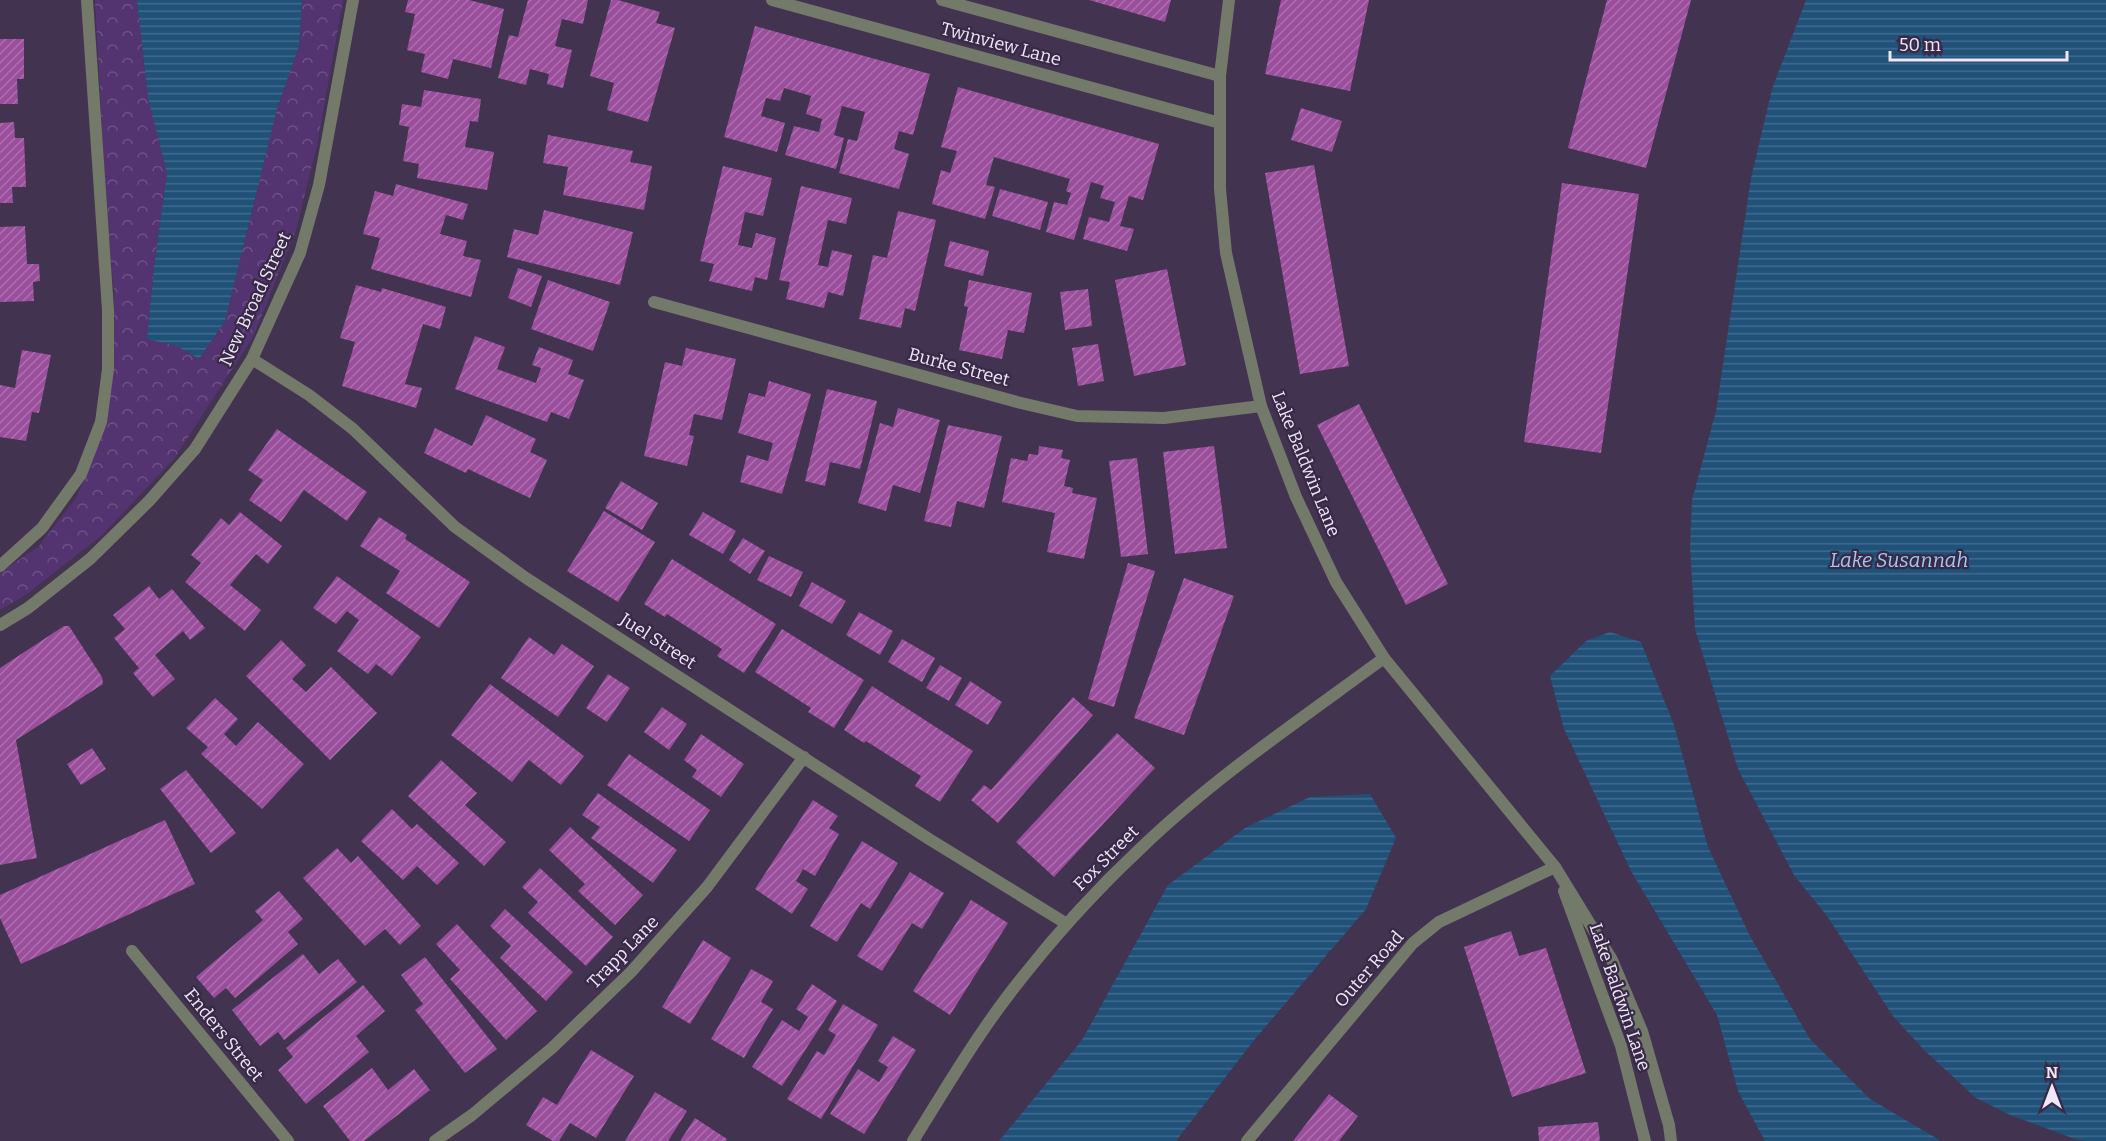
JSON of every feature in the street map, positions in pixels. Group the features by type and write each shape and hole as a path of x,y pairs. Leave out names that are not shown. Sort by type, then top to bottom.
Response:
{"street":[{"path":"0,566 42,528 81,474 101,422 108,369 108,309 87,0"},
{"name":"New Broad Street","path":"0,625 28,608 90,559 149,501 195,449 252,359 300,253 319,185 353,0"},
{"name":"Twinview Lane","path":"772,0 1220,123"},
{"name":"Twinview Lane","path":"942,0 1220,76"},
{"name":"Lake Baldwin Lane","path":"1229,0 1220,76 1220,189 1226,253 1261,406 1296,497 1336,582 1384,658 1555,867 1612,960 1642,1031 1669,1125 1671,1141"},
{"name":"Burke Street","path":"654,302 1005,399 1077,416 1164,418 1261,406"},
{"name":"Juel Street","path":"252,359 327,408 353,429 455,527 518,572 929,840 1067,924"},
{"name":"Fox Street","path":"913,1141 967,1055 1010,993 1067,924 1141,847 1228,772 1384,658"},
{"name":"Trapp Lane","path":"435,1141 472,1115 552,1048 631,972 707,887 804,757"},
{"name":"Lake Baldwin Lane","path":"1555,867 1621,1046 1645,1141"},
{"name":"Outer Road","path":"1247,1141 1413,943 1439,922 1555,867"},
{"name":"Enders Street","path":"132,951 288,1141"}],"green space":[{"path":"95,0 137,0 148,98 167,173 147,339 177,346 199,359 225,321 277,109 299,46 302,0 343,0 317,145 296,230 253,337 174,459 102,535 27,594 0,610 0,573 39,546 76,498 106,426 114,364 114,292 106,204"}],"water":[{"path":"137,0 302,0 299,46 277,109 225,321 199,359 177,346 147,339 167,173 148,98"},
{"name":"Lake Susannah","path":"1806,0 2106,0 2106,1141 2075,1139 2010,1115 1976,1098 1924,1050 1893,1016 1827,916 1794,875 1738,769 1695,629 1690,547 1692,500 1716,411 1751,178 1772,89"},
{"path":"1610,632 1641,642 1674,725 1708,847 1750,936 1810,1039 1870,1099 1941,1141 1765,1141 1738,1091 1717,1015 1631,871 1564,729 1550,676 1586,641"},
{"path":"1370,794 1396,838 1366,909 1255,1039 1176,1141 999,1141 1082,1040 1168,885 1245,828 1310,797"}],"building":[{"path":"408,0 469,0 504,9 491,68 453,59 448,79 421,72 425,54 407,50 415,14 405,12"},
{"path":"528,0 588,0 583,24 562,19 555,46 572,50 563,88 547,84 549,74 530,69 526,85 498,78 509,35 518,37"},
{"path":"611,0 660,12 656,23 675,28 648,122 607,110 614,83 590,76"},
{"path":"1089,0 1171,0 1165,22"},
{"path":"1281,0 1369,0 1350,91 1265,74"},
{"path":"1607,0 1691,0 1646,168 1568,148"},
{"path":"755,26 930,74 913,135 899,131 894,149 909,154 899,189 839,173 848,139 857,141 865,112 842,106 834,135 844,138 836,169 785,155 794,126 819,132 822,119 806,114 811,96 784,88 780,101 766,98 761,116 785,123 777,152 724,137"},
{"path":"0,39 24,39 24,79 17,79 18,104 0,104"},
{"path":"958,87 1159,144 1143,200 1129,196 1120,226 1134,229 1127,251 1083,239 1089,217 1109,222 1115,202 1100,198 1104,186 1091,182 1074,240 1046,232 1054,202 1067,205 1071,193 1066,191 1070,179 994,157 986,185 995,187 985,219 932,204 941,170 950,173 957,151 941,147"},
{"path":"424,90 481,99 478,122 470,121 465,147 494,152 487,190 417,178 419,164 403,161 409,127 399,125 402,104 421,107"},
{"path":"1301,108 1342,121 1332,152 1291,140"},
{"path":"14,122 15,138 24,138 26,187 12,187 13,203 0,203 0,123"},
{"path":"548,135 633,151 630,162 652,166 644,210 563,195 568,167 543,163"},
{"path":"1314,165 1349,366 1300,374 1265,173"},
{"path":"723,166 772,178 763,216 745,212 738,245 752,248 756,233 776,238 767,280 755,277 752,291 709,281 714,264 700,261"},
{"path":"1562,183 1639,194 1601,453 1524,442"},
{"path":"396,184 468,204 463,220 446,215 440,234 467,241 463,256 481,260 471,297 371,269 380,238 363,234 375,191 393,196"},
{"path":"801,186 852,198 846,224 828,220 818,265 828,267 832,250 852,255 843,296 828,292 824,308 786,299 790,282 779,280"},
{"path":"1000,189 1048,202 1040,230 992,216"},
{"path":"544,210 633,232 620,285 507,257 514,229 538,235"},
{"path":"898,211 936,220 915,311 905,308 901,328 859,319 873,255 887,258"},
{"path":"25,226 27,264 39,264 40,281 33,282 34,301 0,302 0,227"},
{"path":"950,241 989,251 983,276 944,266"},
{"path":"518,268 542,276 531,307 508,298"},
{"path":"1167,269 1186,365 1134,376 1115,280"},
{"path":"548,280 610,302 593,351 531,329"},
{"path":"969,280 1032,293 1024,333 1008,330 1002,359 959,350 968,307 964,306"},
{"path":"356,285 381,292 382,288 446,307 440,329 423,324 405,384 422,388 416,408 342,386 355,342 340,338"},
{"path":"1088,289 1092,326 1065,330 1060,292"},
{"path":"475,336 505,347 497,369 536,383 541,368 532,365 539,347 573,360 568,374 584,380 569,419 551,412 547,422 455,389"},
{"path":"1098,344 1104,381 1078,386 1072,348"},
{"path":"686,348 736,359 722,420 694,414 689,435 694,436 687,466 644,456 665,362 682,366"},
{"path":"22,350 51,355 39,413 32,412 26,441 0,437 0,385 15,388"},
{"path":"769,381 811,394 782,494 740,482 747,455 768,461 773,443 738,433 749,393 765,397"},
{"path":"827,389 877,401 860,469 830,462 825,486 805,481"},
{"path":"1359,404 1448,584 1406,605 1317,425"},
{"path":"898,408 940,420 920,493 893,485 886,511 858,503 880,423 893,427"},
{"path":"486,415 536,439 530,452 547,460 530,498 468,469 466,473 424,453 435,428 472,446"},
{"path":"948,425 1002,436 984,508 957,501 951,527 924,521"},
{"path":"277,429 367,492 347,521 304,490 281,522 249,500 263,480 248,470"},
{"path":"1039,446 1063,450 1061,458 1070,460 1064,486 1073,488 1072,493 1097,498 1084,559 1047,552 1055,513 1002,502 1011,458 1027,461 1029,454 1038,455"},
{"path":"1214,446 1227,548 1175,554 1163,452"},
{"path":"1137,458 1148,554 1121,557 1109,461"},
{"path":"621,481 658,503 642,530 605,508"},
{"path":"604,511 655,542 618,602 567,571"},
{"path":"240,512 282,546 268,564 256,554 230,585 261,610 245,631 185,582 201,563 191,555 221,518 229,525"},
{"path":"703,512 736,531 723,554 689,535"},
{"path":"379,517 407,535 405,539 470,582 439,628 386,593 400,571 360,546"},
{"path":"743,538 765,551 750,574 729,560"},
{"path":"769,556 803,572 791,597 757,580"},
{"path":"672,559 776,624 744,673 717,656 722,649 667,614 665,617 644,604"},
{"path":"1128,563 1155,571 1114,707 1088,699"},
{"path":"337,576 421,637 392,676 376,664 368,674 337,651 359,620 347,611 336,624 313,608"},
{"path":"1184,578 1234,596 1184,735 1134,718"},
{"path":"812,582 846,601 832,624 799,606"},
{"path":"149,586 159,599 172,589 205,628 190,640 183,631 155,655 175,679 153,697 133,673 139,668 114,638 125,629 113,615"},
{"path":"859,612 893,631 880,655 846,635"},
{"path":"64,626 69,626 102,677 103,684 16,740 37,858 0,865 0,668"},
{"path":"782,629 864,680 834,728 808,712 811,708 755,672"},
{"path":"529,637 554,655 562,644 594,666 558,717 501,678"},
{"path":"902,639 935,658 922,682 888,662"},
{"path":"281,640 306,665 292,679 306,692 331,667 377,713 330,760 246,676"},
{"path":"940,665 962,678 949,701 926,688"},
{"path":"608,674 630,688 607,722 586,708"},
{"path":"970,681 1002,702 988,725 955,705"},
{"path":"490,684 584,756 561,785 529,760 512,782 451,735"},
{"path":"872,686 973,751 940,802 915,786 921,776 866,741 864,743 844,730"},
{"path":"1073,697 1093,715 998,823 971,800 984,785 991,790"},
{"path":"215,698 238,719 224,734 236,746 258,722 304,764 262,809 201,754 208,747 186,728"},
{"path":"662,707 687,724 669,750 644,732"},
{"path":"1117,733 1155,768 1054,877 1016,842"},
{"path":"701,734 744,764 721,797 692,777 697,770 684,760"},
{"path":"92,748 106,769 81,785 67,764"},
{"path":"629,754 710,810 689,841 607,785"},
{"path":"441,760 477,793 465,805 506,842 484,866 408,796"},
{"path":"186,770 236,833 211,853 160,789"},
{"path":"598,793 677,850 653,883 591,838 600,827 582,815"},
{"path":"813,800 838,816 829,828 839,834 815,876 803,869 796,881 808,889 792,914 755,889"},
{"path":"392,809 412,829 417,824 459,863 437,885 417,866 403,880 361,841"},
{"path":"165,820 195,884 21,964 0,918 0,895"},
{"path":"570,827 643,895 615,925 578,891 585,884 549,850"},
{"path":"862,841 898,863 870,909 861,903 837,942 810,926"},
{"path":"337,848 351,863 358,856 421,926 400,945 385,929 365,946 303,878"},
{"path":"540,868 613,937 586,966 528,913 538,902 522,887"},
{"path":"910,872 944,893 922,929 912,923 882,971 857,956"},
{"path":"279,891 303,919 288,932 298,944 235,998 226,988 214,998 196,977 263,920 255,911"},
{"path":"971,900 1008,923 950,1015 913,991"},
{"path":"505,909 573,972 546,1001 500,958 511,946 490,926"},
{"path":"457,924 537,1011 506,1040 450,979 460,970 436,944"},
{"path":"1511,931 1519,956 1546,948 1586,1073 1512,1097 1464,947"},
{"path":"703,940 731,958 690,1024 662,1007"},
{"path":"303,954 319,974 338,959 357,982 284,1040 278,1032 260,1046 232,1010"},
{"path":"425,957 497,1049 465,1073 415,1010 423,1004 401,975"},
{"path":"751,969 773,981 761,1002 773,1009 744,1058 711,1039"},
{"path":"812,984 837,1001 782,1086 752,1067 782,1020 799,1031 808,1017 796,1009"},
{"path":"363,985 385,1011 356,1036 369,1052 306,1104 278,1070 293,1057 286,1048"},
{"path":"843,1004 878,1025 821,1119 787,1099 817,1051 824,1055 836,1035 828,1030"},
{"path":"893,1036 916,1050 864,1134 830,1114 858,1069 879,1082 888,1067 878,1061"},
{"path":"591,1050 634,1076 596,1138 570,1123 559,1141 553,1141 526,1125 543,1097 557,1105"},
{"path":"372,1068 388,1090 414,1069 430,1090 364,1141 350,1141 323,1106"},
{"path":"655,1092 687,1111 668,1141 625,1141"},
{"path":"1329,1094 1358,1116 1339,1141 1293,1141"},
{"path":"695,1118 727,1139 726,1141 680,1141"},
{"path":"1598,1122 1600,1141 1539,1141 1538,1127"}]}
